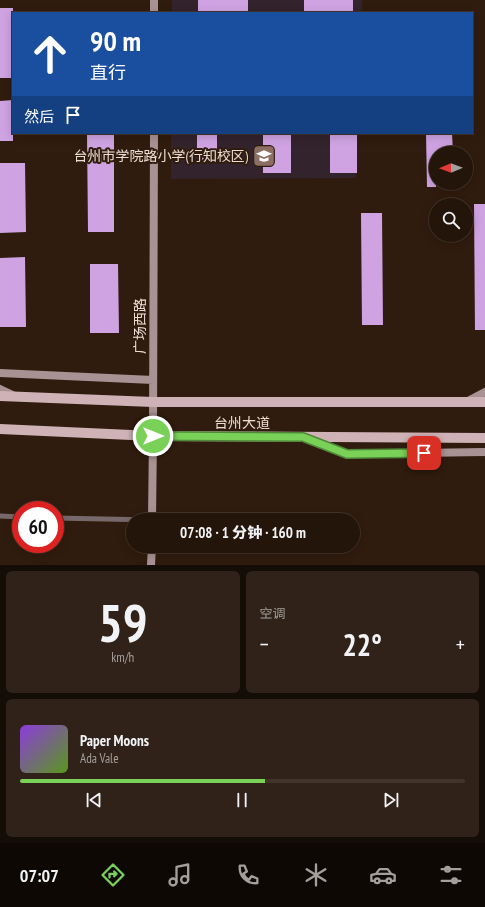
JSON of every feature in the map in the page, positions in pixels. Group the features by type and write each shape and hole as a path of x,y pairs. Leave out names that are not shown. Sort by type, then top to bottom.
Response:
{"main road":[{"path":"154,0 154,12"},
{"name":"广场西路","path":"152,513 154,134"},
{"path":"0,372 153,380"},
{"path":"0,389 16,396"},
{"path":"466,402 485,392"},
{"name":"台州大道","path":"0,396 153,402 485,402"},
{"name":"台州大道","path":"0,429 153,436 485,438"},
{"path":"303,437 347,454 485,452"},
{"path":"151,565 152,553"}],"lane":[{"path":"0,516 12,517"},
{"path":"64,518 126,519"}],"shaded area":[{"path":"172,0 362,0 362,12 172,12"},
{"name":"台州市学院路小学(行知校区)","path":"171,134 358,134 356,178 171,179"}],"building":[{"path":"198,0 248,0 248,12 198,12"},
{"path":"304,0 353,0 353,12 304,12"},
{"path":"0,8 13,8 12,78 0,78"},
{"path":"12,100 13,141 0,141 0,101"},
{"path":"87,134 114,134 114,232 88,232"},
{"path":"197,134 217,134 217,161 197,161"},
{"path":"263,134 291,134 291,173 263,173"},
{"path":"330,134 357,134 357,173 330,173"},
{"path":"426,134 452,134 453,146 429,146 429,187 427,187"},
{"path":"0,163 25,163 26,232 0,233"},
{"path":"474,204 485,204 485,330 475,330"},
{"path":"361,213 382,213 383,325 362,325"},
{"path":"25,257 26,327 0,327 0,258"},
{"path":"90,264 118,264 119,333 90,333"}],"place":[{"name":"台州市学院路小学(行知校区)","path":"264,156"}],"route":[{"path":"153,436 303,437 347,454 424,453"}]}
